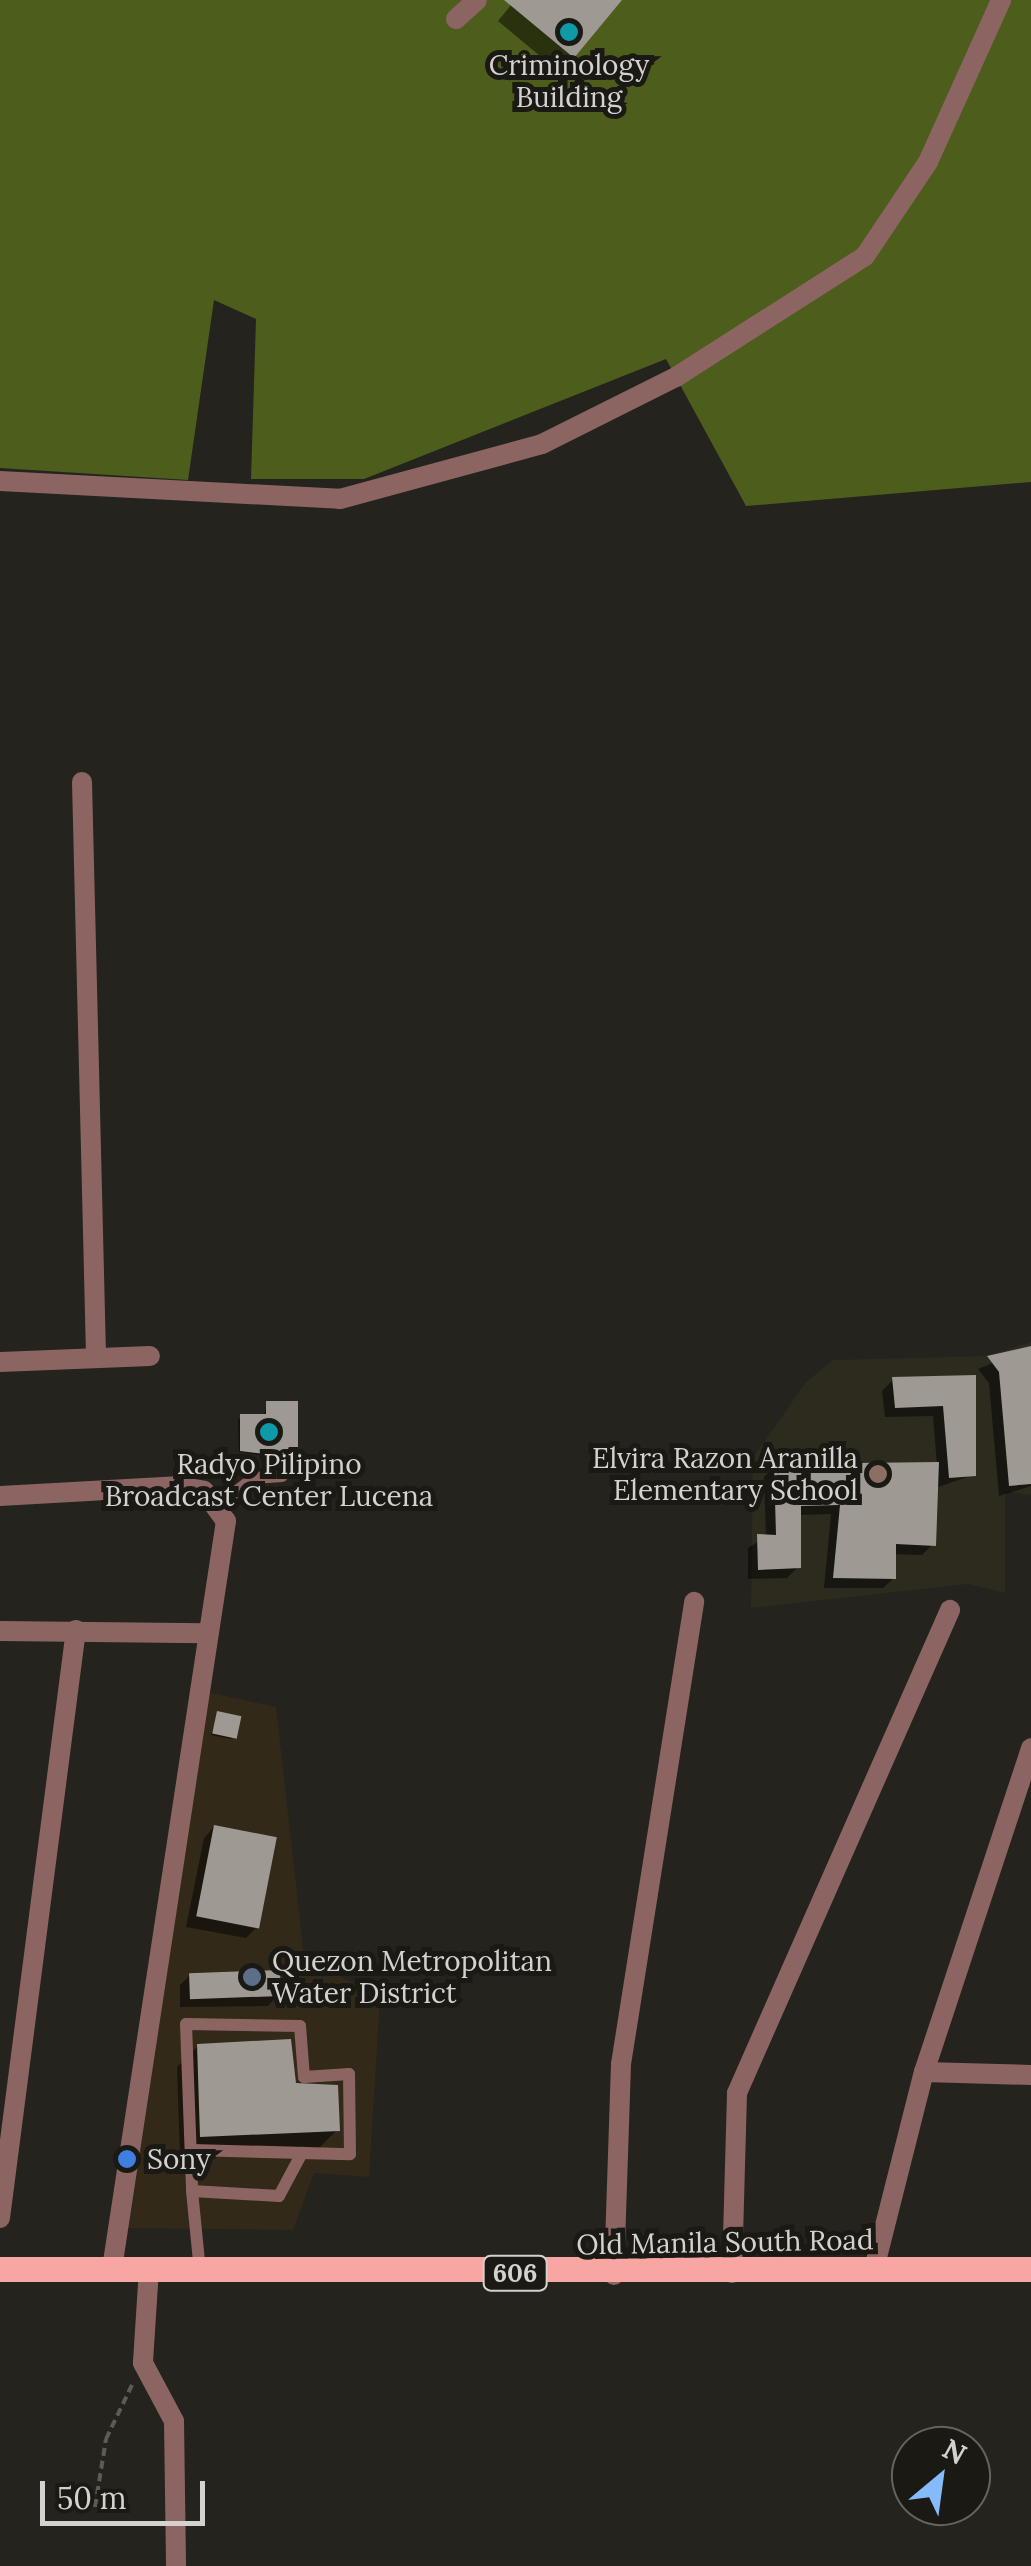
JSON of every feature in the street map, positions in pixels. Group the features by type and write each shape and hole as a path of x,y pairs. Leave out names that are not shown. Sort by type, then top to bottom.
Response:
{"main road":[{"name":"Old Manila South Road","path":"0,2269 149,2269 200,2274 1031,2269"}],"street":[{"path":"456,20 477,0"},
{"path":"0,481 340,499 542,444 676,377 865,256 928,162 1001,0"},
{"path":"82,782 96,1356"},
{"path":"0,1362 150,1356"},
{"path":"0,1496 177,1486 220,1504 226,1521 205,1633 112,2269"},
{"path":"614,2274 621,2064 694,1602"},
{"path":"732,2272 737,2093 950,1610"},
{"path":"0,2218 76,1630"},
{"path":"0,1632 205,1633"},
{"path":"874,2269 924,2072 1031,1748"},
{"path":"924,2072 1031,2075"},
{"path":"149,2269 143,2363 174,2422 176,2566"}],"lane":[{"path":"220,1504 254,1478 282,1476"},
{"path":"192,2150 350,2154 348,2074 304,2077 300,2026 186,2024 192,2191 200,2274"},
{"path":"192,2191 279,2196 302,2154"}],"path":[{"path":"95,2507 106,2439 143,2363"}],"shaded area":[{"name":"Elvira Razon Aranilla Elementary School","path":"1031,1342 1031,1495 1005,1491 1005,1593 968,1584 751,1608 753,1458 806,1382 833,1360 986,1356"},
{"name":"Quezon Metropolitan Water District","path":"207,1692 276,1707 304,1956 380,1999 369,2177 314,2173 293,2230 123,2228"}],"green space":[{"path":"0,0 1031,0 1031,482 746,506 666,359 364,479 251,479 256,319 214,300 188,480 0,468"}],"building":[{"name":"Criminology Building","path":"504,0 622,0 574,58"},
{"path":"1031,1346 1031,1484 1009,1486 999,1372 987,1356"},
{"path":"976,1375 976,1476 949,1478 943,1406 895,1408 892,1377"},
{"name":"Radyo Pilipino Broadcast Center Lucena","path":"266,1401 298,1401 298,1458 240,1451 240,1414 266,1414"},
{"path":"939,1462 936,1546 896,1544 896,1579 833,1578 840,1505 801,1506 801,1568 758,1570 757,1534 776,1535 774,1464"},
{"path":"217,1711 241,1716 237,1739 212,1733"},
{"path":"214,1825 277,1837 259,1929 196,1916"},
{"path":"280,1970 281,1996 190,1999 189,1973"},
{"path":"291,2039 296,2083 338,2085 340,2131 200,2137 197,2044"}],"place":[{"name":"Criminology Building","path":"569,32"},
{"name":"Radyo Pilipino Broadcast Center Lucena","path":"269,1432"},
{"name":"Elvira Razon Aranilla Elementary School","path":"878,1474"},
{"name":"Quezon Metropolitan Water District","path":"252,1977"},
{"name":"Sony","path":"127,2159"}]}
